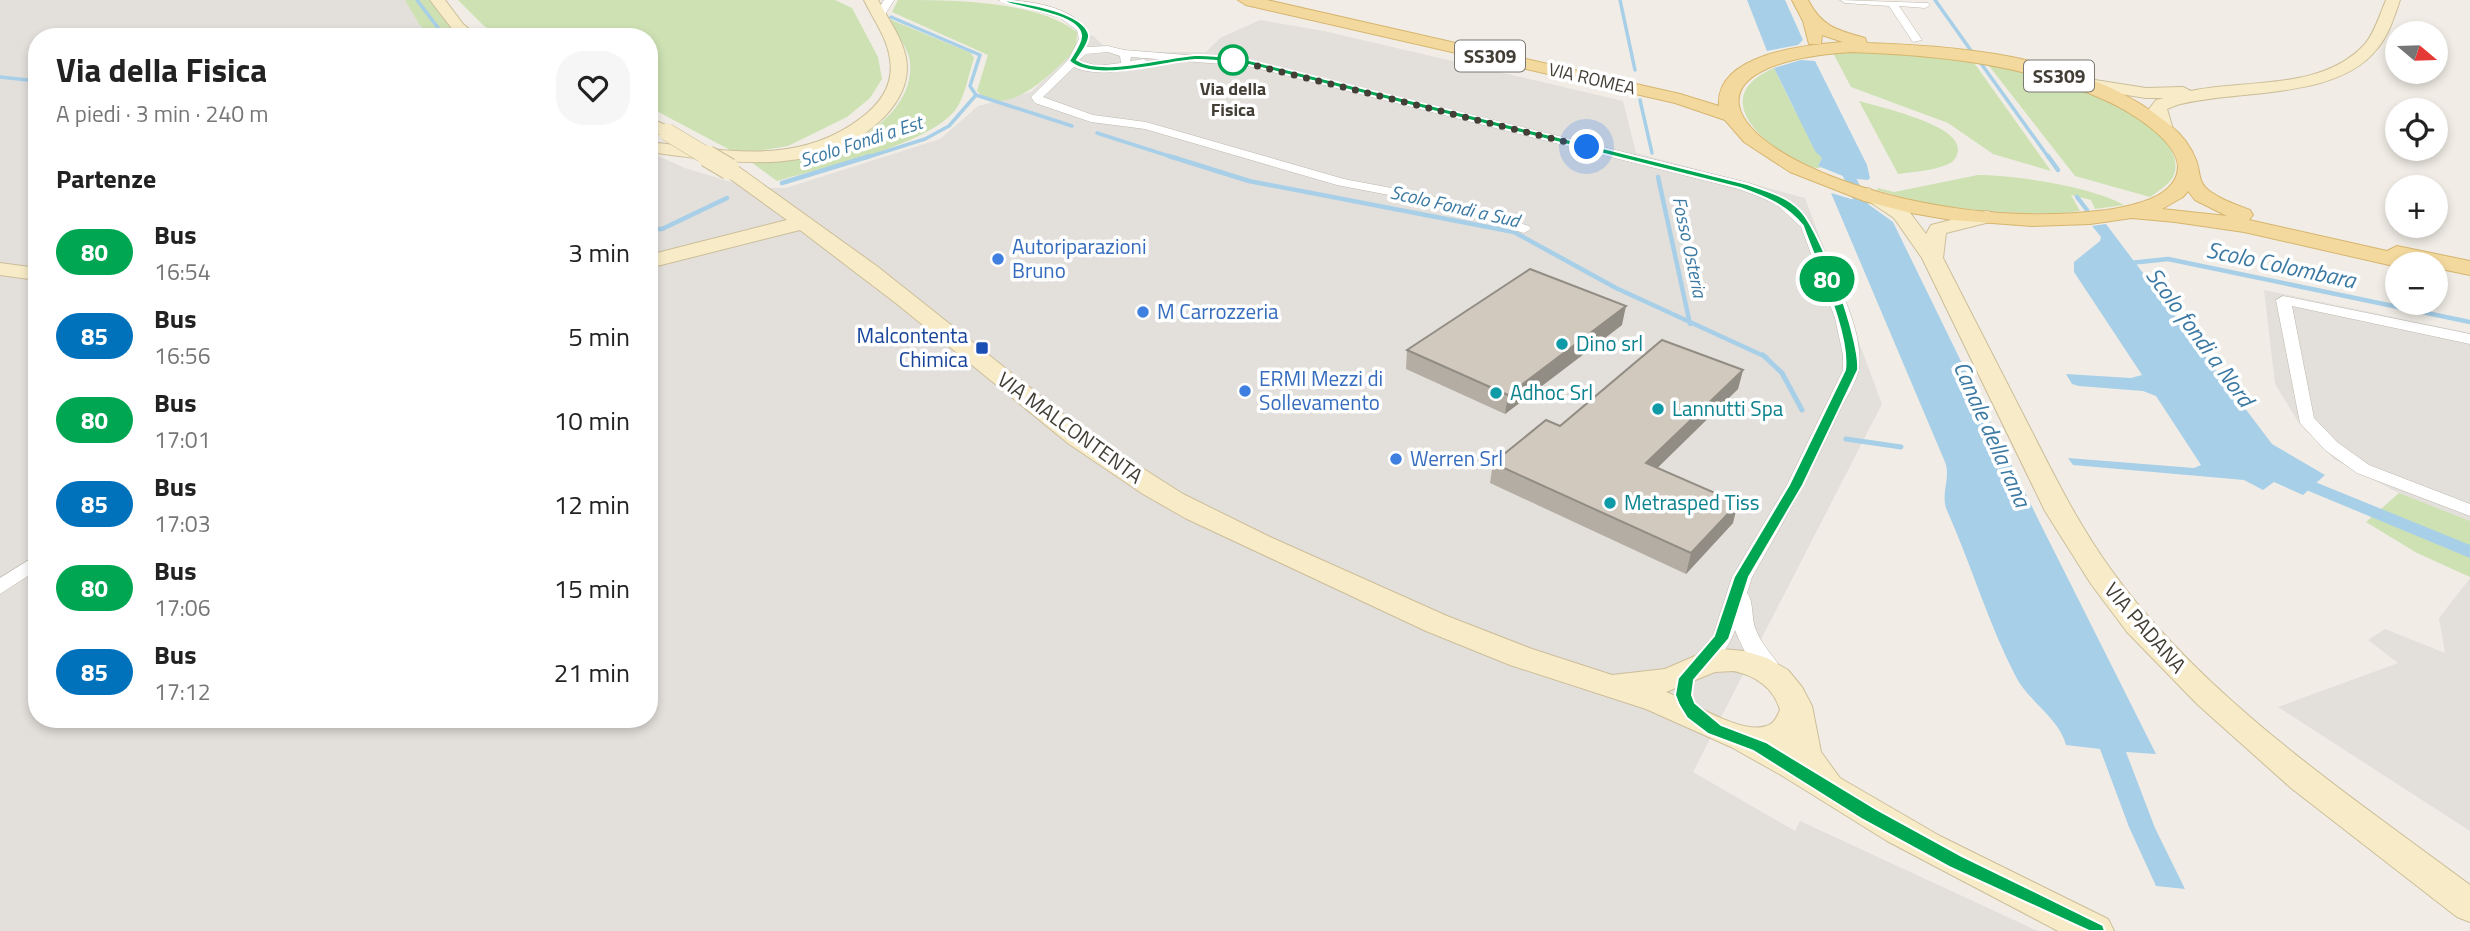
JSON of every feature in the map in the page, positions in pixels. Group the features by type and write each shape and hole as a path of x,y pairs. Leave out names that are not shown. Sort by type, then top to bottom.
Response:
{"main road":[{"name":"VIA ROMEA","path":"1246,0 1680,99 1732,116"},
{"name":"VIA ROMEA","path":"1270,0 1634,82 1675,87 1737,80"},
{"path":"1800,0 1811,21 1815,40 1800,52"},
{"path":"2162,126 2158,109 2162,104 2180,98 2298,82 2327,74 2346,64 2370,48 2393,0"},
{"path":"658,148 755,158 788,157 811,153 856,132 886,105 896,88 899,75 898,57 875,8"},
{"path":"1811,21 1837,36 1889,48"},
{"name":"SS309","path":"1732,116 1746,134 1764,148 1823,179 1868,194 1926,208 1987,217 2056,220 2143,209 2164,200 2181,186 2187,175 2188,162 2184,152 2162,126 2127,103 2076,82 2000,61 1934,51 1850,47 1800,52 1769,61 1750,69 1737,80"},
{"path":"1732,116 1728,97 1737,80"},
{"name":"VIA MALCONTENTA","path":"658,128 729,169 780,207"},
{"name":"SS309","path":"2187,175 2202,196 2244,216 2470,268"},
{"name":"VIA PADANA","path":"1868,194 1901,214 1932,258 2059,511 2101,577 2130,615 2183,673 2263,745 2303,779 2470,906"},
{"name":"SS309","path":"2116,214 2202,219 2385,258"},
{"path":"1932,258 1938,229 1987,217"},
{"path":"658,259 698,247 802,223"},
{"path":"0,269 28,273"},
{"path":"2448,271 2470,276"},
{"name":"VIA MALCONTENTA","path":"1573,675 1637,684 1672,679 1712,661 1735,661 1757,667 1789,697 1800,743 1813,768 1870,814"},
{"name":"VIA MALCONTENTA","path":"1692,670 1684,685 1684,695 1693,713 1706,724"},
{"name":"VIA MALCONTENTA","path":"1573,675 1654,700 1740,738 1764,740 1789,728 1789,697"}],"street":[{"path":"437,0 459,28"},
{"path":"875,8 889,0"},
{"path":"1004,0 1071,19 1082,28 1085,40 1074,57 1037,97 1043,104 1106,121 1146,126 1342,183 1423,198 1524,229"},
{"path":"1845,0 1924,5"},
{"path":"1891,1 1917,40"},
{"path":"1085,40 1122,53 1249,62 1744,186 1772,196 1795,209 1808,226 1848,337 1853,360 1851,370 1796,485 1742,577 1721,639 1692,670"},
{"path":"1074,57 1105,49"},
{"path":"1118,66 1126,60 1122,53"},
{"path":"1074,57 1079,66 1094,69"},
{"path":"1055,77 1094,69 1197,57"},
{"path":"2076,82 2146,93 2195,91 2266,82 2346,64"},
{"name":"VIA MALCONTENTA","path":"780,207 869,271 1080,440 1154,489 1244,537 1439,626 1573,675"},
{"path":"2470,339 2283,300 2305,419 2331,446 2363,469 2470,510"},
{"path":"0,587 28,567"},
{"path":"1742,577 1740,607 1745,632 1755,651 1789,697"},
{"name":"VIA MALCONTENTA","path":"1740,738 1775,755 1870,814 1955,861 2095,931"}],"shaded area":[{"path":"0,0 405,0 423,28 28,28 28,728 658,728 658,156 685,168 751,188 786,188 940,139 978,106 1031,92 1092,35 1103,45 1135,52 1206,52 1220,38 1260,20 1324,31 1623,101 1636,153 1805,198 1882,404 1693,772 1795,831 1800,821 2038,931 0,931"},
{"path":"2264,290 2470,333 2470,521 2399,493 2335,460 2299,423 2275,384"},
{"path":"2470,578 2470,831 2278,707 2398,663 2368,640 2385,629 2445,653 2439,618"}],"green space":[{"path":"405,0 430,0 451,28 423,28"},
{"path":"458,0 835,0 852,8 878,57 882,79 870,98 847,117 788,146 751,152 732,151 658,112 658,28 487,28"},
{"path":"898,0 992,4 1039,13 1077,32 1076,50 1030,90 1016,97 989,99 977,91 988,55 892,12"},
{"path":"889,19 971,53 974,58 956,109 923,134 899,144 874,154 777,181 751,162 795,159 826,153 861,137 878,126 892,112 909,80 910,62"},
{"path":"1864,51 1972,60 2051,171 1993,154 1948,123 1851,87 1833,53"},
{"path":"1986,62 2061,81 2115,103 2138,117 2157,133 2171,150 2176,165 2171,180 2150,197 2075,176"},
{"path":"1774,68 1822,158 1818,166 1821,168 1803,163 1772,145 1750,123 1744,111 1743,100 1747,88"},
{"path":"1859,101 1932,124 1955,140 1958,149 1956,157 1951,163 1940,167 1898,174"},
{"path":"1978,175 2053,183 2093,193 2124,205 2095,209 2091,200 2071,195 2080,211 2054,214 1984,211 1923,203 1877,190 1878,188 1894,192"},
{"path":"2399,493 2470,521 2470,577 2417,553 2366,522"}],"water":[{"path":"1747,0 1785,0 1803,40 1798,45 1767,51"},
{"path":"1801,60 1815,61 1867,165 1870,178 1868,180 1848,178 1818,166 1822,158 1815,151 1774,68"},
{"path":"1831,193 1868,204 1893,222 2156,754 2126,752 2155,828 2185,889 2156,886 2129,827 2100,749 2066,745 2057,726 2016,677 1946,508 1945,462"},
{"path":"2106,224 2272,444 2325,475 2303,495 2274,482 2263,490 2244,480 2073,465 2068,458 2194,468 2201,465 2156,396 2143,391 2079,386 2072,384 2066,374 2131,378 2142,375 2074,272 2074,262 2100,241 2101,237 2092,226"}],"building":[{"path":"1530,269 1626,306 1508,395 1407,350"},
{"path":"1662,340 1743,370 1646,463 1738,503 1691,553 1493,463 1546,420 1560,426"}],"waterway":[{"path":"417,0 438,28"},
{"name":"Fosso Osteria","path":"1620,0 1635,70"},
{"name":"Scolo fondi a Nord","path":"1935,0 1972,52"},
{"name":"Scolo Fondi a Sud","path":"891,17 980,55 970,86 976,95"},
{"name":"Scolo fondi a Nord","path":"1980,62 2049,158"},
{"name":"Scolo Fondi a Est","path":"0,77 28,80"},
{"name":"Scolo Fondi a Est","path":"865,158 925,139 949,126 976,95"},
{"name":"Scolo Fondi a Sud","path":"976,95 1072,126"},
{"name":"Fosso Osteria","path":"1640,100 1652,153"},
{"name":"Scolo Fondi a Sud","path":"1097,133 1175,158"},
{"name":"Scolo Fondi a Est","path":"782,183 870,156"},
{"name":"Scolo Fondi a Sud","path":"1169,156 1249,181 1514,232 1616,288 1690,322"},
{"name":"Scolo fondi a Nord","path":"2048,156 2058,170"},
{"name":"Canale della rana","path":"1841,158 1871,225"},
{"name":"Fosso Osteria","path":"1658,177 1690,322"},
{"name":"Scolo fondi a Nord","path":"2077,197 2087,210"},
{"name":"Scolo Fondi a Est","path":"658,229 727,198"},
{"name":"Scolo Colombara","path":"2130,263 2168,259 2470,322"},
{"name":"Scolo Fondi a Sud","path":"1690,322 1764,356"},
{"name":"Scolo Fondi a Sud","path":"1764,356 1782,373 1802,410"},
{"name":"Scolo Fondi a Sud","path":"1846,439 1901,447"},
{"path":"2293,478 2470,552"}],"bus line":[{"name":"80","path":"1004,0 1061,15 1078,23 1085,33 1085,40 1073,61 1083,67 1103,69 1197,57 1249,62 1744,186 1772,196 1795,209 1808,226 1848,337 1853,360 1851,370 1796,485 1742,577 1721,639 1686,678 1684,695 1687,705 1714,729 1759,746 1870,814 1955,861 2096,931"}],"place":[{"name":"Via della Fisica","path":"1233,60"},
{"name":"Autoriparazioni Bruno","path":"998,259"},
{"name":"M Carrozzeria","path":"1143,312"},
{"name":"Dino srl","path":"1562,344"},
{"name":"Malcontenta Chimica","path":"982,348"},
{"name":"ERMI Mezzi di Sollevamento","path":"1245,391"},
{"name":"Adhoc Srl","path":"1496,393"},
{"name":"Lannutti Spa","path":"1658,409"},
{"name":"Werren Srl","path":"1396,459"},
{"name":"Metrasped Tiss","path":"1610,503"}],"route":[{"path":"1233,60 1587,147"}]}
